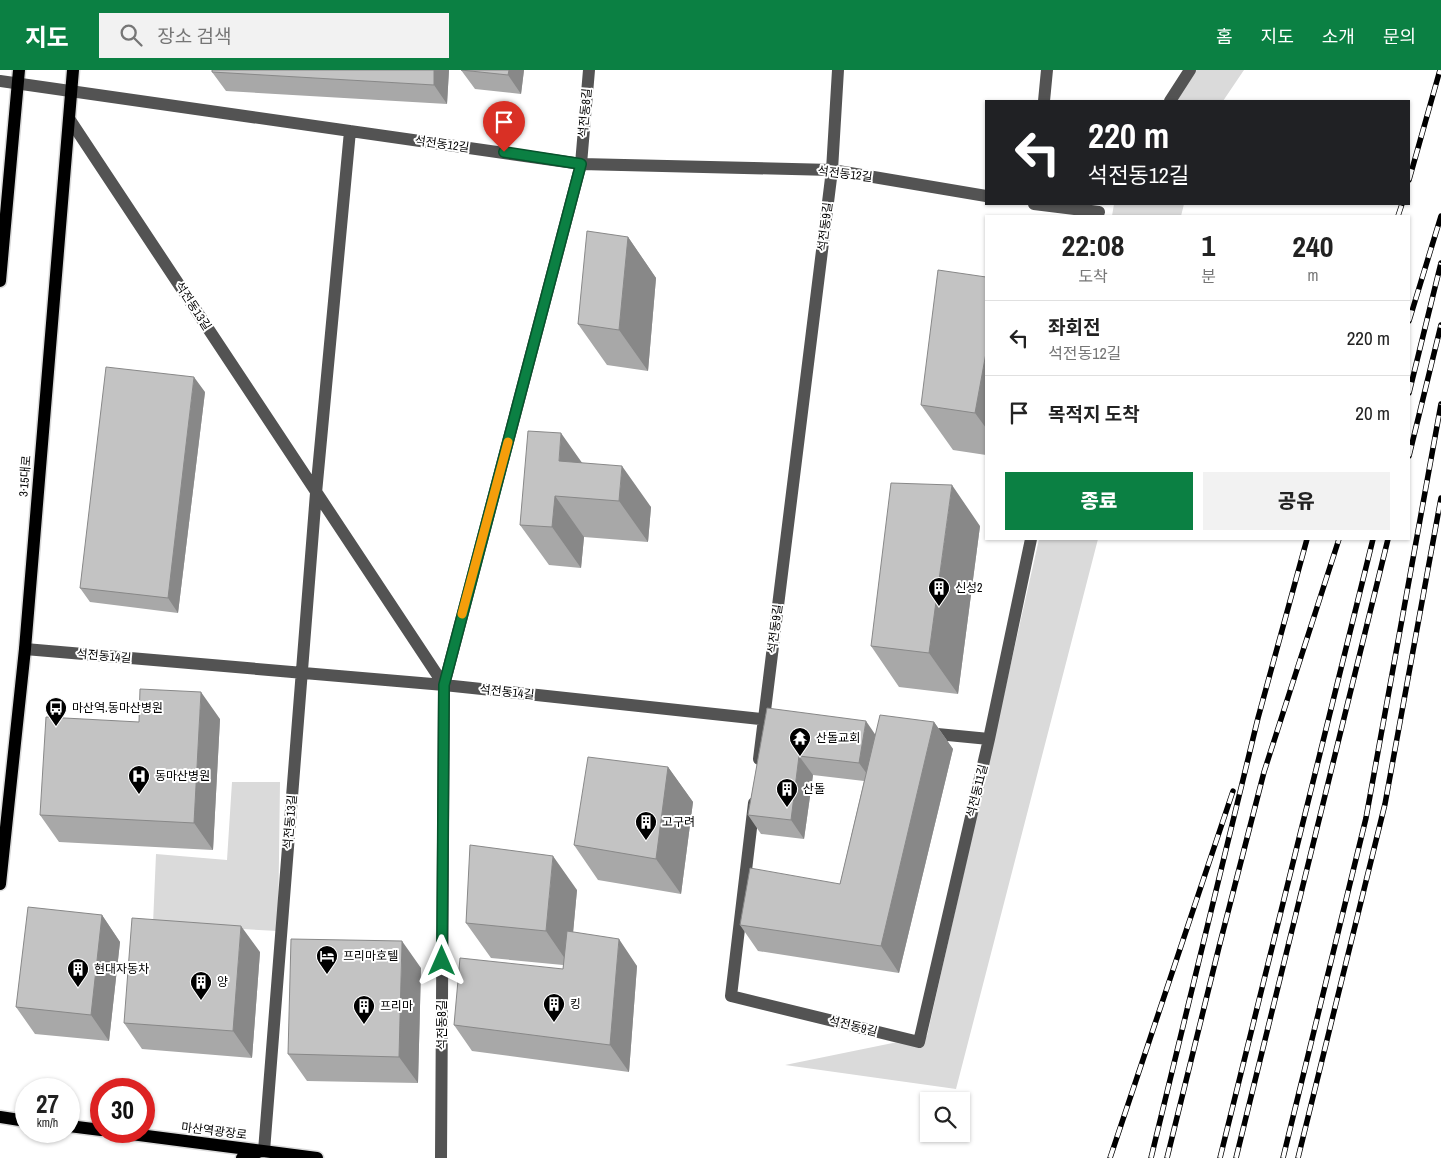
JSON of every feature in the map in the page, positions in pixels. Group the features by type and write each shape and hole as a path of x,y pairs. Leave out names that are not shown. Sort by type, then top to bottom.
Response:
{"main road":[{"name":"3·15대로","path":"0,884 24,649 73,70"},
{"path":"0,281 19,76"},
{"path":"0,1117 15,1119"},
{"name":"마산역광장로","path":"155,1137 317,1158"},
{"path":"242,1158 264,1151"}],"street":[{"name":"석전동8길","path":"442,1158 444,685 581,164 589,70"},
{"name":"석전동9길","path":"758,769 832,170 838,70"},
{"path":"1044,100 1047,70"},
{"path":"1171,100 1190,70"},
{"name":"석전동12길","path":"0,81 19,76 72,91 581,164 832,170 985,196"},
{"name":"석전동13길","path":"70,120 444,685"},
{"name":"석전동13길","path":"264,1151 316,492 350,130"},
{"path":"1044,205 1100,211"},
{"name":"석전동11길","path":"919,1042 989,739 1031,540"},
{"name":"석전동14길","path":"24,649 444,685 783,721"},
{"path":"911,732 989,739"},
{"name":"석전동9길","path":"756,788 731,996 919,1042"}],"shaded area":[{"path":"1193,70 1244,70 1224,100 1174,100"},
{"path":"1114,205 1184,205 1181,215 1112,215"},
{"path":"1039,540 1098,540 956,1089 785,1065 927,1036"},
{"path":"232,782 280,782 278,931 153,924 156,854 227,860"}],"building":[{"path":"212,70 434,70 434,85 212,72"},
{"path":"461,70 509,70 508,75"},
{"path":"587,231 628,237 619,330 578,324"},
{"path":"938,270 985,277 985,358 975,413 921,405"},
{"path":"106,367 194,377 168,598 80,588"},
{"path":"528,431 561,433 559,461 622,466 619,501 555,496 552,527 520,525"},
{"path":"891,483 952,485 929,653 871,646"},
{"name":"동마산병원","path":"140,689 201,692 194,823 40,815 46,717 139,722"},
{"path":"767,708 866,721 859,763 799,756 791,820 748,815"},
{"path":"880,715 934,722 881,946 740,925 750,868 840,884"},
{"path":"588,757 668,767 656,859 574,845"},
{"path":"470,845 553,856 546,931 466,923"},
{"path":"28,907 102,915 91,1015 16,1007"},
{"name":"양","path":"132,918 241,926 233,1031 124,1023"},
{"path":"567,931 619,939 610,1045 454,1025 460,958 563,969"},
{"name":"프리마","path":"291,939 402,941 399,1057 288,1054"}],"railway":[{"path":"1410,176 1440,70"},
{"path":"1398,215 1402,205"},
{"path":"1410,318 1441,216"},
{"path":"1410,389 1441,263"},
{"path":"1410,452 1441,325"},
{"path":"1283,1158 1366,818 1441,404"},
{"path":"1298,1158 1385,804 1441,498"},
{"path":"1151,1158 1258,718 1307,540"},
{"path":"1167,1158 1264,772 1339,540"},
{"path":"1220,1158 1373,540"},
{"path":"1236,1158 1388,540"},
{"path":"1110,1158 1233,791"}],"slow traffic":[{"path":"462,614 508,442"}],"place":[{"name":"신성2","path":"939,607"},
{"name":"마산역.동마산병원","path":"56,727"},
{"name":"산돌교회","path":"800,757"},
{"name":"동마산병원","path":"139,795"},
{"name":"산돌","path":"787,808"},
{"name":"고구려","path":"646,841"},
{"name":"프리마호텔","path":"327,975"},
{"name":"현대자동차","path":"78,988"},
{"name":"양","path":"201,1001"},
{"name":"킹","path":"554,1023"},
{"name":"프리마","path":"364,1025"}],"route":[{"path":"442,961 444,685 581,164 504,152"}]}
